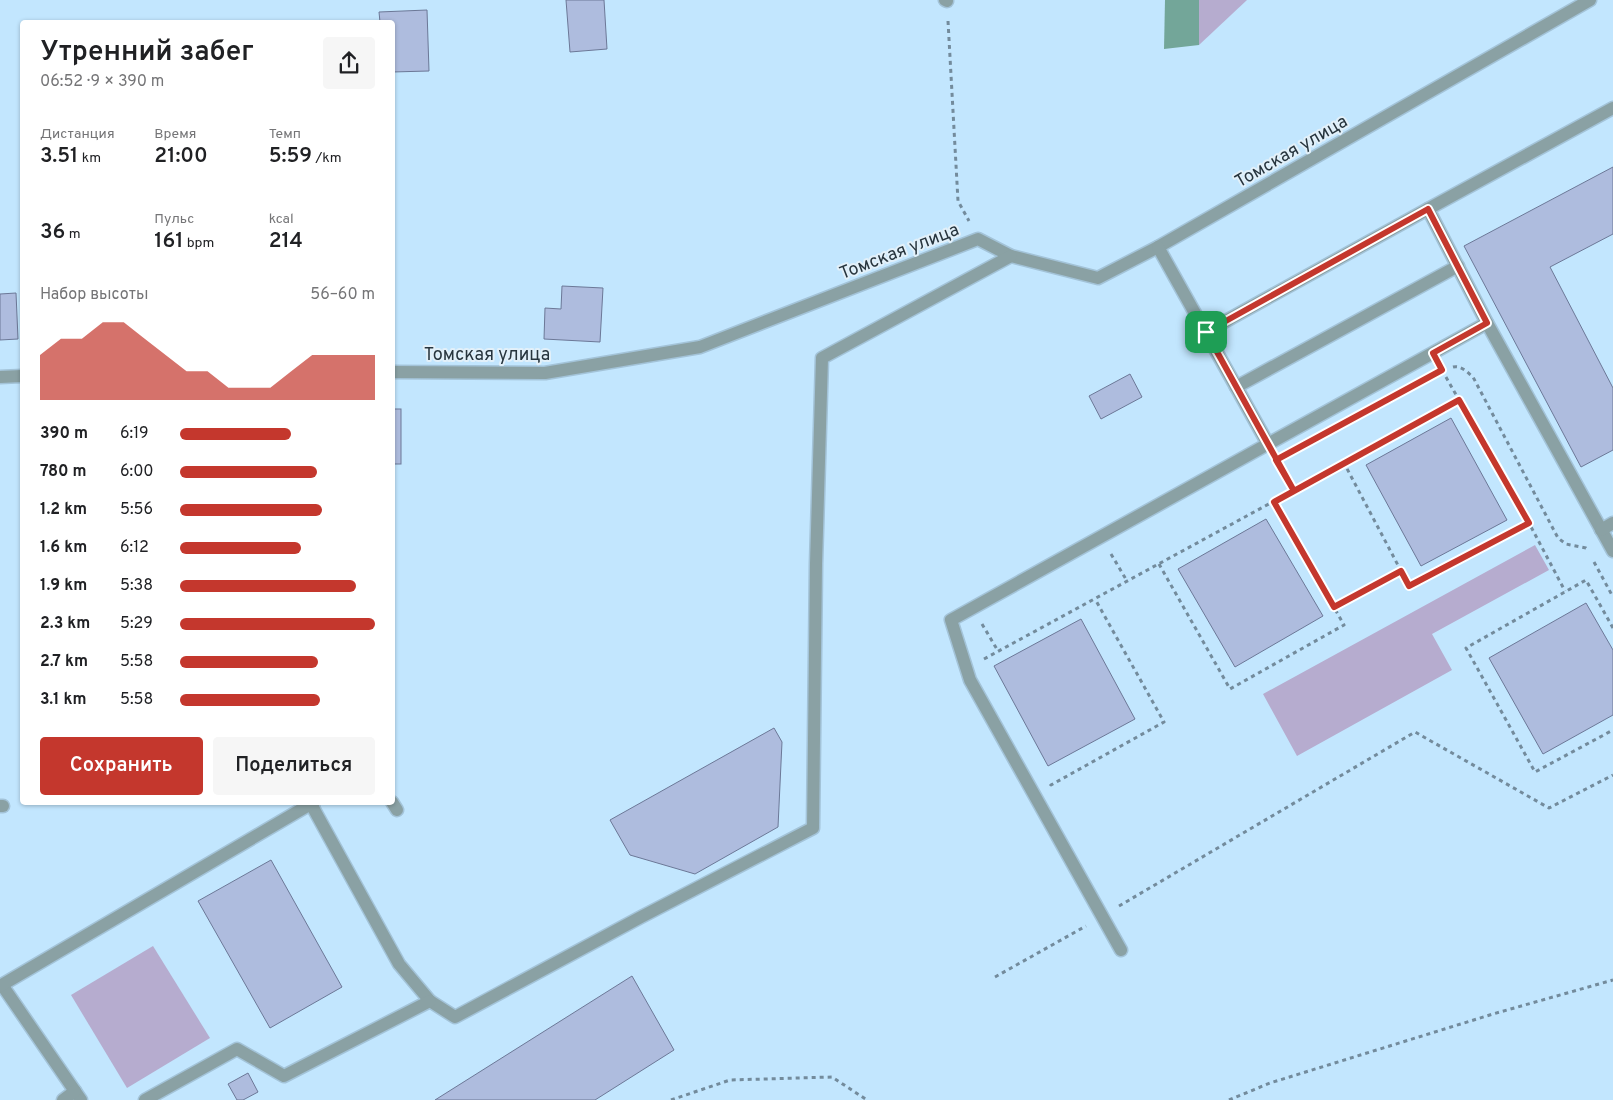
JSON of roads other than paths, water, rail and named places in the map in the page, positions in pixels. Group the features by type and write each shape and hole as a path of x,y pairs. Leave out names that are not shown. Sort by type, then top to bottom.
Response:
{"street":[{"name":"Томская улица","path":"395,372 545,373 700,347 978,239 1011,256 1098,278 1158,247 1590,0"},
{"path":"1206,332 1613,108"},
{"path":"1428,209 1487,323 1613,551"},
{"path":"1158,247 1268,444"},
{"path":"313,805 399,964 430,1001 455,1017 641,917 813,828 816,564 822,358 1011,256"},
{"path":"1236,387 1458,266"},
{"path":"1121,950 970,680 951,620 1487,323"},
{"path":"0,377 20,376"},
{"path":"1601,530 1613,523"},
{"path":"63,1100 78,1096 1,985 309,805"},
{"path":"145,1100 237,1049 284,1076 430,1001"}]}
